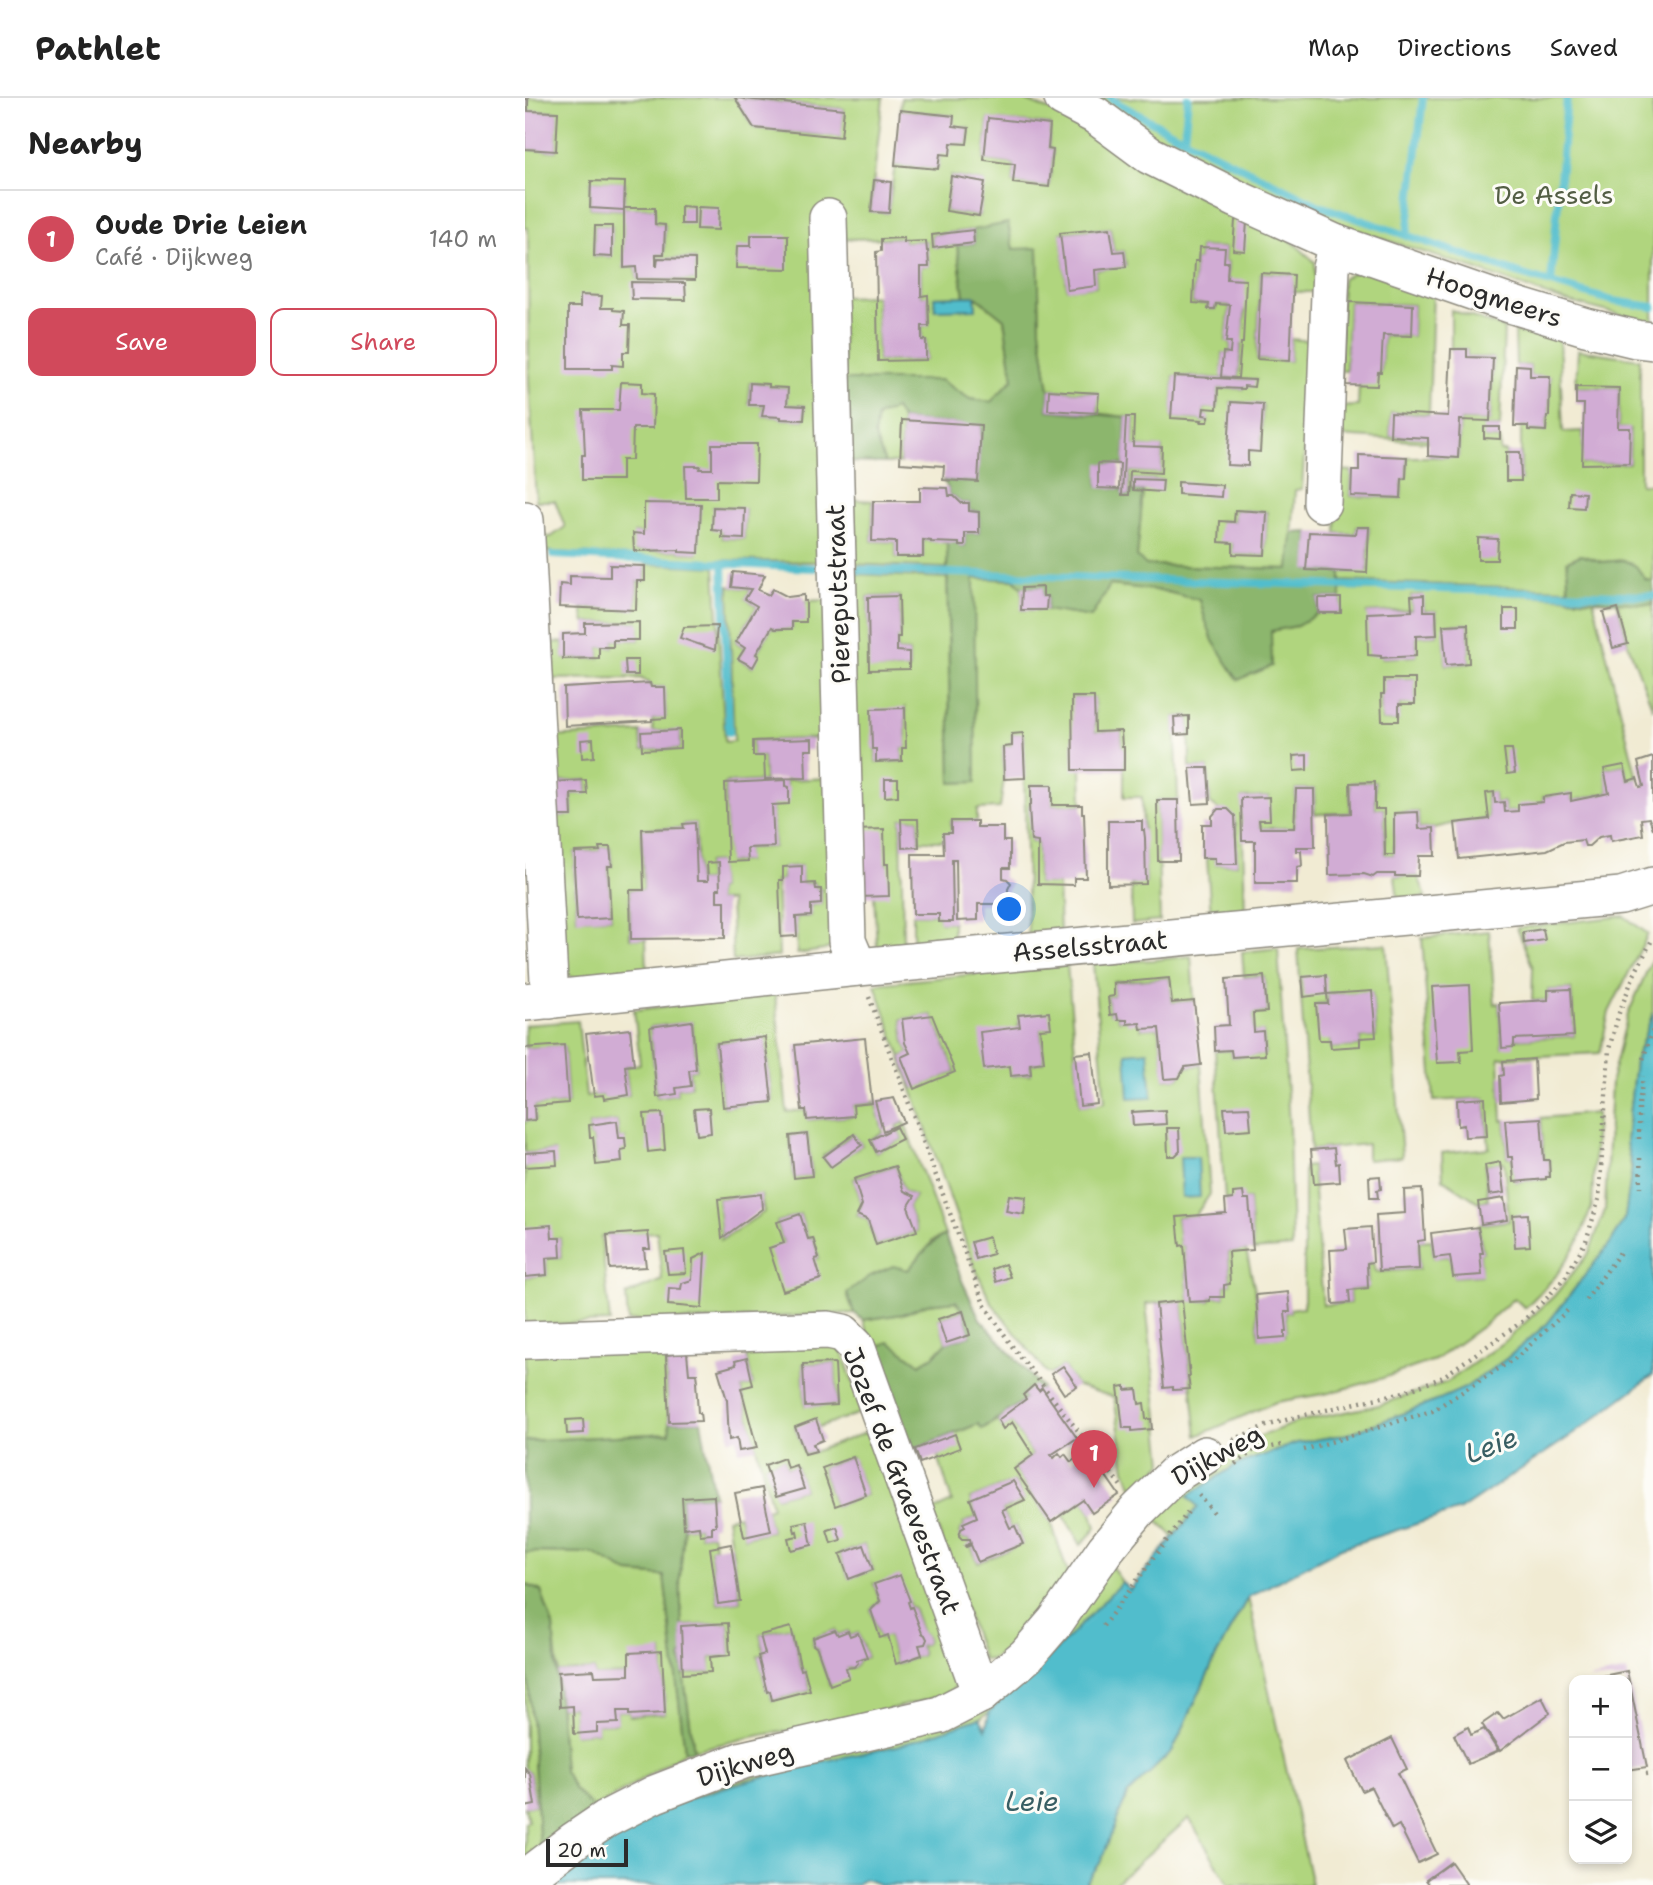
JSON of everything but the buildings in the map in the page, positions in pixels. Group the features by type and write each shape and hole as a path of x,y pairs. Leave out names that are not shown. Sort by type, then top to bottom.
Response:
{"street":[{"name":"Hoogmeers","path":"1063,98 1095,115 1149,155 1237,199 1337,244 1586,327 1653,341"},
{"name":"Piereputstraat","path":"828,218 847,941 858,967"},
{"path":"1322,503 1331,268 1337,244"},
{"path":"525,520 537,1001"},
{"name":"Asselsstraat","path":"537,1001 858,967 1621,897 1653,886"},
{"name":"Jozef de Graevestraat","path":"525,1340 828,1330 843,1333 856,1346 981,1694"},
{"name":"Dijkweg","path":"525,1878 606,1819 655,1794 743,1760 940,1715 981,1694 1026,1656 1056,1621 1105,1550 1138,1510 1175,1474 1205,1455"}],"path":[{"name":"Dijkweg","path":"1205,1455 1263,1427 1404,1392 1441,1378 1523,1321 1554,1290 1578,1257 1593,1221 1599,1199 1609,1049 1624,1000 1653,939"},
{"path":"858,967 984,1304 1012,1346 1138,1510"},
{"path":"1643,1059 1653,1029"},
{"path":"1639,1139 1639,1105 1643,1076"},
{"path":"1640,1158 1641,1187"},
{"path":"1586,1300 1621,1251"},
{"path":"1304,1450 1432,1411 1517,1357 1568,1310"},
{"path":"1103,1626 1188,1512"},
{"path":"1646,1774 1653,1773"}],"green space":[{"path":"525,98 735,98 754,128 840,137 844,109 741,98 883,98 870,211 888,213 895,165 938,169 940,154 951,143 967,144 969,128 953,126 953,116 900,110 901,98 1022,99 1066,117 1095,138 1183,188 1287,237 1315,262 1316,292 1293,292 1293,275 1261,273 1257,359 1290,361 1291,339 1311,341 1302,489 1295,490 1290,569 1146,565 1137,557 1143,491 1162,480 1134,479 1133,490 1129,495 1130,471 1161,473 1162,448 1133,446 1134,418 1097,413 1098,393 1049,390 1040,330 1038,249 1012,250 1007,224 932,235 933,247 957,245 964,296 934,297 976,308 975,296 1004,319 1013,379 991,402 970,399 940,380 844,380 841,297 877,296 878,361 926,360 926,340 922,340 922,326 929,325 928,296 921,296 921,267 929,266 926,241 904,242 904,238 837,239 824,562 706,560 539,551 538,536 551,537 565,527 555,501 536,501 529,382 525,149 556,151 557,112 528,111 528,99","holes":["988,119 1050,125 1048,149 1053,150 1049,187 1013,183 1015,164 984,160","951,176 984,182 979,216 946,211","591,181 625,183 623,210 590,208","625,208 655,208 655,224 665,225 664,254 656,254 658,258 695,259 694,280 637,279 636,267 624,268","595,226 612,226 611,257 594,256","1110,228 1114,252 1124,251 1126,266 1095,270 1096,286 1067,289 1061,233","1200,247 1225,248 1227,279 1245,312 1238,378 1222,377 1223,353 1230,353 1231,342 1226,341 1230,305 1216,304 1215,309 1209,309 1209,304 1193,303 1195,261 1199,261","1174,376 1255,380 1244,386 1244,389 1218,388 1217,408 1204,408 1203,415 1208,416 1208,422 1172,418","750,383 787,388 787,405 805,406 804,420 763,416 764,405 749,404","1231,402 1263,405 1260,451 1248,451 1247,466","700,505 698,553 679,550 635,551 634,533 644,534","713,507 745,509 744,539 722,538","1235,510 1267,512 1265,555 1233,554 1233,543 1220,521 1234,522"]},
{"name":"De Assels","path":"1089,98 1653,98 1653,323 1561,300 1313,216 1126,122"},
{"path":"1008,223 1013,249 1038,248 1040,330 1049,390 1048,410 1126,417 1124,466 1099,464 1098,487 1122,489 1123,495 1129,495 1133,490 1143,491 1137,557 1146,565 1289,569 1292,533 1309,532 1307,570 1341,572 1341,598 1318,598 1318,613 1297,626 1271,631 1272,666 1238,680 1213,641 1200,600 1163,591 1110,585 1091,617 1046,610 1047,597 1043,596 1042,587 1022,588 1015,580 974,578 976,782 951,783 947,543 965,546 965,533 979,533 979,512 969,511 969,503 961,503 954,496 949,496 943,480 977,482 981,426 902,420 895,409 877,416 874,435 885,463 844,462 844,380 940,380 970,399 991,402 1013,379 1004,319 975,296 964,296 957,245 974,243 973,230"},
{"path":"1356,271 1365,271 1433,291 1429,414 1391,413 1390,436 1428,438 1429,442 1339,436 1340,407 1358,406 1359,385 1381,372 1383,335 1412,336 1413,305 1349,302 1346,371 1338,370 1342,279"},
{"path":"1451,310 1504,328 1500,427 1484,427 1485,438 1500,439 1500,452 1506,452 1506,480 1521,480 1521,426 1528,426 1529,430 1546,431 1549,416 1550,377 1530,376 1530,366 1516,365 1515,332 1559,337 1563,432 1583,431 1583,464 1629,463 1630,429 1618,428 1619,388 1576,387 1578,350 1640,359 1640,484 1652,484 1653,581 1646,580 1624,560 1603,562 1581,555 1567,561 1568,589 1341,581 1341,572 1367,572 1369,527 1357,527 1356,534 1336,533 1338,470 1352,471 1351,496 1401,498 1407,457 1458,457 1460,420 1490,421 1493,358 1467,357 1467,349 1451,349"},
{"path":"895,408 902,420 900,463 885,463 874,435 877,416"},
{"path":"846,499 873,501 872,541 896,542 896,557 923,557 923,540 947,543 947,568 847,564"},
{"path":"1581,555 1603,562 1624,560 1636,566 1646,580 1653,581 1653,605 1569,598 1567,561"},
{"path":"646,564 715,567 725,742 734,741 729,586 751,589 746,599 757,606 736,642 745,648 739,659 752,667 758,656 756,654 772,627 792,629 792,622 804,601 829,600 830,738 753,741 753,756 764,756 765,781 725,783 729,862 747,861 747,848 774,847 772,805 786,786 786,780 831,778 832,947 797,954 796,917 811,916 811,905 821,904 821,889 816,889 815,883 802,884 801,866 783,867 783,880 776,881 779,956 733,961 730,901 717,901 717,889 720,889 718,862 707,863 708,881 697,881 695,823 684,824 684,828 642,829 644,890 630,890 630,938 646,939 647,971 575,978 565,971 554,816 572,815 571,794 587,793 587,780 552,782 549,737 641,732 642,750 680,748 680,731 653,731 652,719 666,717 664,687 651,687 650,683 640,678 546,679 545,643 563,642 564,659 599,658 599,647 613,647 613,640 639,640 638,622 585,623 582,608 636,609 637,581 645,581","holes":["600,847 610,847 612,866 608,866 611,918 577,919 575,852 600,851"]},
{"path":"849,574 947,578 951,783 976,782 973,578 1015,580 1022,588 1022,610 1046,610 1091,617 1110,585 1163,591 1200,600 1205,619 1271,631 1297,626 1318,613 1341,613 1341,589 1593,599 1637,778 1628,781 1624,765 1605,769 1609,793 1571,801 1571,794 1543,797 1543,802 1518,811 1505,812 1504,802 1495,803 1494,793 1486,793 1489,819 1434,828 1419,829 1418,812 1395,813 1394,855 1385,855 1384,809 1375,809 1375,782 1350,783 1351,813 1315,814 1314,789 1296,789 1294,828 1260,828 1259,820 1269,797 1242,798 1245,914 1211,917 1207,858 1215,858 1216,864 1237,864 1236,824 1210,803 1208,768 1190,768 1189,716 1175,717 1178,800 1157,800 1160,921 1132,924 1131,884 1146,883 1142,797 1124,797 1124,748 1121,732 1095,732 1094,698 1073,697 1082,805 1052,805 1051,785 1031,785 1029,805 1031,841 1038,842 1038,884 1058,884 1060,931 1028,934 1023,734 1012,734 1012,746 1003,747 1004,779 1000,808 977,809 977,821 951,821 951,833 943,841 919,841 918,819 901,819 903,944 877,947 874,896 888,864 885,864 855,830","holes":["1423,595 1424,611 1436,611 1437,635 1416,636 1416,656 1382,658 1367,613 1412,610 1411,596","899,596 900,636 897,637 897,651 909,652 909,669 870,669 868,597","1468,624 1469,663 1446,665 1444,625","1385,679 1414,679 1415,703 1399,704 1398,721 1382,721 1381,694 1384,694","905,708 906,747 902,748 902,761 876,762 876,749"]},
{"path":"1617,601 1653,605 1653,709 1628,644"},
{"path":"1395,876 1418,876 1426,897 1398,900"},
{"path":"913,914 939,914 940,922 953,922 953,941 913,944"},
{"path":"1624,916 1648,934 1609,1012 1600,1053 1499,1058 1502,1121 1505,1120 1508,1157 1512,1157 1515,1182 1550,1177 1549,1160 1544,1160 1541,1118 1596,1113 1592,1206 1578,1243 1555,1277 1525,1308 1514,1298 1484,1325 1435,1360 1329,1393 1276,1402 1197,1436 1182,1301 1146,1304 1163,1463 1136,1494 1125,1470 1114,1397 1077,1386 1063,1366 1051,1374 1047,1373 991,1302 973,1263 875,984 1067,965 1080,1105 1097,1104 1105,1102 1093,963 1191,956 1194,1001 1172,1003 1169,978 1114,982 1114,996 1108,997 1110,1014 1117,1014 1118,1020 1140,1023 1141,1029 1159,1028 1165,1079 1179,1078 1185,1067 1201,1065 1210,1194 1195,1216 1177,1217 1180,1245 1184,1245 1189,1301 1210,1301 1210,1297 1224,1297 1224,1285 1230,1284 1228,1252 1246,1250 1256,1295 1259,1338 1285,1336 1285,1312 1304,1307 1304,1167 1312,1166 1323,1305 1350,1303 1349,1290 1368,1288 1367,1263 1373,1262 1375,1272 1419,1269 1418,1241 1432,1240 1434,1258 1450,1256 1454,1277 1481,1275 1480,1253 1483,1252 1478,1227 1481,1224 1509,1221 1504,1162 1485,1165 1488,1200 1478,1202 1443,1179 1442,1153 1489,1148 1485,1098 1434,1101 1422,938 1489,931 1495,1004 1499,1003 1502,1047 1514,1039 1574,1036 1571,989 1548,990 1548,1000 1532,1001 1533,968 1517,928","holes":["932,1015 955,1072 914,1088 901,1057 910,1053 905,1043 902,1019","1019,1015 1040,1029 1044,1062 1030,1064 1031,1074 1012,1076"]},
{"path":"1386,944 1402,1157 1367,1160 1367,1144 1311,1150 1298,949","holes":["1372,992 1376,1037 1360,1038 1360,1046 1331,1048 1317,1004 1328,1003 1327,994"]},
{"path":"1278,948 1289,1126 1292,1247 1253,1250 1249,1199 1225,1200 1215,1051 1231,1050 1232,1057 1265,1054 1263,1032 1254,1032 1253,1013 1267,1012 1264,976 1244,977 1242,952"},
{"path":"1653,957 1653,1013 1635,1061 1626,1143 1632,1170 1625,1217 1611,1242 1547,1324 1506,1359 1465,1388 1348,1434 1297,1443 1236,1465 1188,1496 1199,1507 1174,1537 1147,1511 1186,1478 1235,1446 1297,1422 1379,1405 1447,1382 1505,1341 1554,1296 1589,1253 1605,1210 1611,1081 1628,1014"},
{"path":"775,994 787,1112 806,1110 808,1120 853,1116 853,1105 875,1101 883,1131 870,1140 876,1152 902,1139 896,1127 904,1122 945,1235 932,1241 925,1253 908,1270 847,1293 854,1313 628,1321 626,1295 662,1280 657,1232 601,1236 610,1322 525,1325 525,1277 547,1275 546,1258 561,1257 560,1238 552,1238 525,1227 525,1167 555,1151 525,1153 525,1121 535,1120 534,1106 568,1103 564,1046 525,1048 525,1025 578,1021 586,1096 603,1095 605,1098 629,1095 625,1066 640,1064 634,1010","holes":["692,1022 696,1069 689,1070 691,1086 676,1088 677,1094 657,1097 650,1027","765,1038 772,1101 723,1107 717,1043","617,1121 619,1138 625,1138 621,1150 596,1164 593,1137 590,1137 589,1125","807,1134 812,1175 794,1178 790,1136","853,1134 862,1145 830,1166 823,1156","895,1166 904,1191 915,1196 908,1207 917,1231 876,1245 868,1220 857,1215 862,1205 854,1179","761,1195 764,1212 720,1241 722,1238 718,1199","800,1214 808,1239 813,1238 819,1258 815,1259 784,1243 777,1222"]},
{"path":"945,1235 980,1319 1042,1388 1023,1395 1026,1399 982,1429 978,1424 915,1449 907,1446 873,1348 889,1342 920,1364 935,1355 946,1343 970,1335 963,1311 956,1301 927,1304 903,1314 863,1320 854,1313 847,1293 870,1276 893,1266 908,1270 929,1246"},
{"path":"956,1301 963,1311 939,1319 946,1343 935,1355 920,1364 889,1342 873,1348 863,1320 903,1314 927,1304"},
{"path":"816,1339 842,1351 863,1412 818,1427 795,1427 805,1454 870,1431 959,1681 942,1696 829,1724 694,1750 683,1674 710,1672 710,1657 730,1655 728,1623 681,1626 680,1577 684,1528 699,1526 700,1535 712,1534 715,1547 710,1548 718,1604 740,1601 727,1518 739,1515 745,1537 771,1531 766,1509 772,1507 741,1388 753,1385 747,1358 755,1344","holes":["835,1363 837,1405 805,1406 803,1364","852,1457 866,1495 835,1506 822,1468","784,1459 787,1468 796,1466 804,1489 777,1497 765,1465","864,1545 873,1570 849,1578 840,1554","874,1584 908,1602 910,1608 913,1607 922,1633 927,1639 925,1644 919,1645 922,1655 896,1664 888,1635 880,1638 871,1610 880,1601","791,1627 801,1670 804,1670 810,1690 772,1700 758,1656 765,1654 760,1635","835,1630 838,1635 848,1631 850,1636 858,1633 867,1657 857,1660 858,1663 854,1667 846,1668 830,1685 813,1638"]},
{"path":"665,1347 670,1433 525,1441 525,1349"},
{"path":"998,1420 1003,1428 1012,1422 1033,1455 1014,1469 1051,1522 1069,1577 1019,1639 992,1659 983,1660 932,1511 952,1502 938,1456 955,1434 979,1423 982,1429","holes":["1014,1481 1024,1500 1002,1510 1010,1528 1016,1526 1022,1544 978,1563 970,1539 962,1539 959,1533 965,1527 963,1523 977,1517 970,1499"]},
{"path":"701,1421 714,1496 682,1498 684,1528 680,1577 681,1656 694,1750 685,1752 664,1576 629,1573 593,1553 525,1552 525,1441 670,1433 669,1422"},
{"path":"1083,1500 1092,1513 1096,1528 1081,1545 1063,1514"},
{"path":"525,1552 593,1553 629,1573 664,1576 685,1752 594,1809 575,1790 564,1771 560,1707 573,1706 575,1734 597,1732 597,1724 617,1723 617,1711 629,1711 630,1716 665,1713 662,1652 629,1675 595,1676 594,1670 558,1672 553,1626 541,1591 525,1584"},
{"path":"1112,1567 1122,1582 1059,1648 980,1718 901,1746 820,1762 666,1806 649,1806 924,1727"},
{"path":"525,1584 541,1591 553,1626 564,1771 575,1790 594,1809 540,1848 525,1632"},
{"path":"1248,1597 1312,1885 1229,1885 1189,1818 1113,1885 1084,1885 1100,1863 1127,1795 1173,1750 1217,1654"},
{"path":"525,1632 540,1848 525,1860 525,1822 528,1821 525,1807 535,1805 530,1774 525,1769"}],"water":[{"path":"975,296 976,309 935,310 934,297"},
{"name":"Leie","path":"1653,1013 1653,1375 1575,1433 1460,1510 1341,1548 1248,1597 1217,1654 1173,1750 1127,1795 1100,1863 1084,1885 881,1885 864,1879 856,1885 542,1885 602,1839 666,1806 820,1762 901,1745 980,1718 986,1729 989,1712 1058,1648 1122,1582 1130,1590 1198,1507 1188,1496 1236,1465 1297,1443 1348,1434 1431,1403 1465,1388 1506,1359 1547,1324 1611,1242 1625,1217 1632,1167 1626,1143 1635,1061"},
{"path":"1148,1051 1152,1097 1129,1098 1126,1053"},
{"path":"1180,1157 1198,1157 1200,1197 1182,1198"}],"waterway":[{"path":"1111,98 1184,139"},
{"path":"1188,98 1184,139 1320,206 1523,275 1613,301 1653,307"},
{"path":"1407,236 1423,98"},
{"path":"1551,283 1567,98"},
{"path":"553,555 814,568"},
{"path":"723,564 729,732"},
{"path":"859,570 1653,596"}],"place":[{"name":"Oude Drie Leien","path":"1094,1488"}]}
